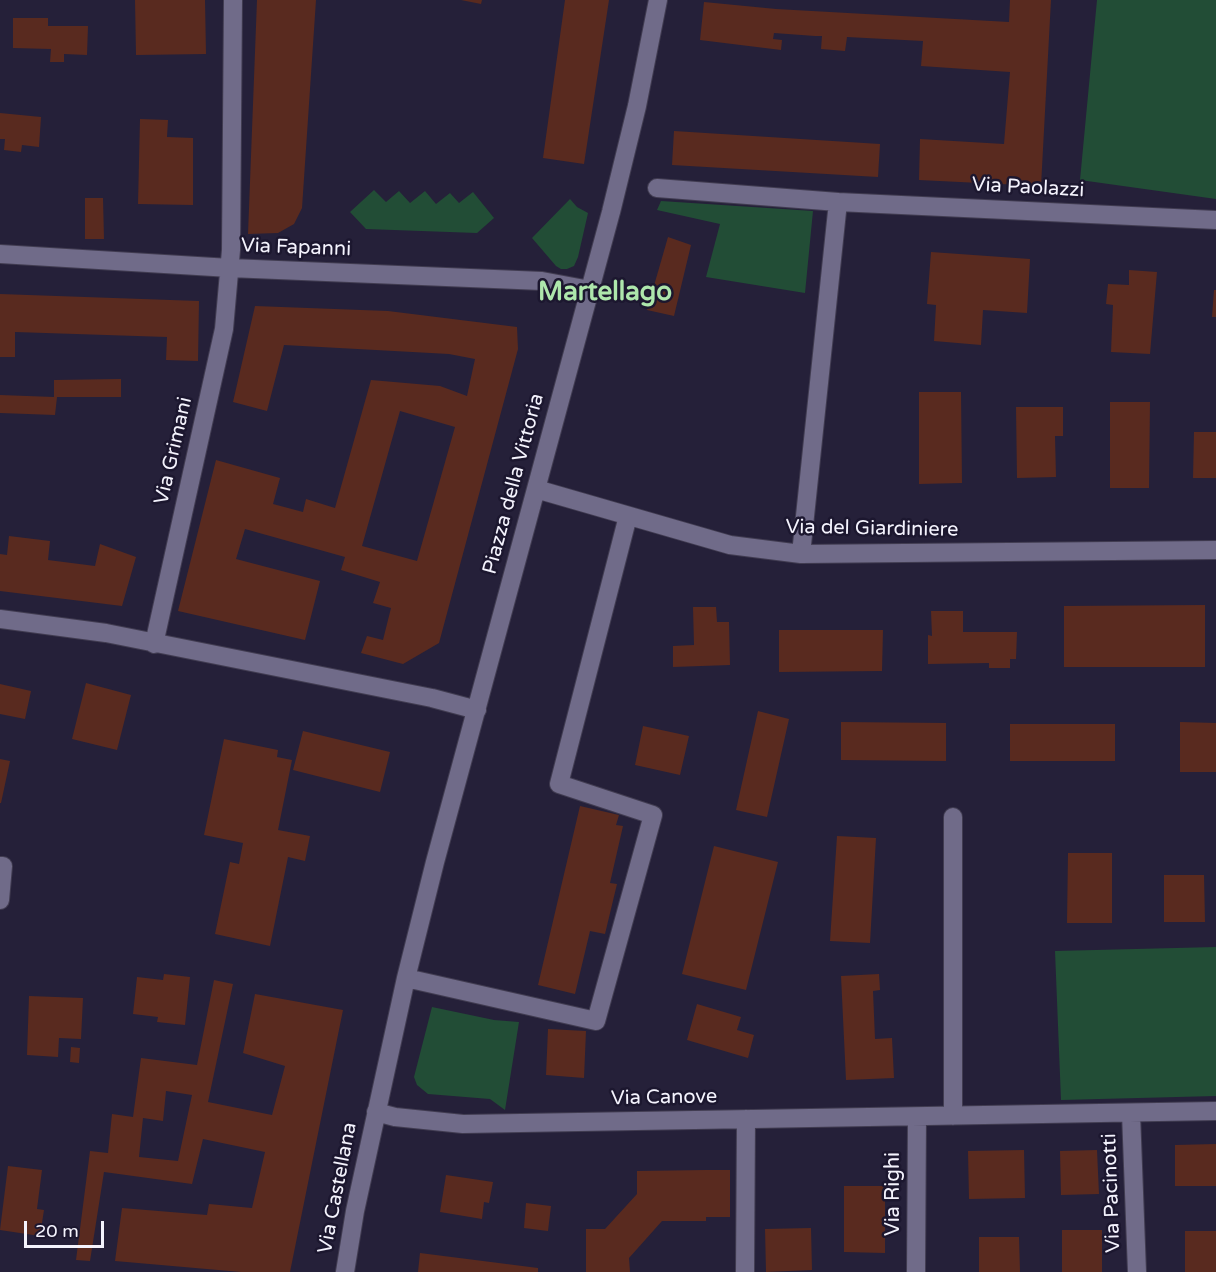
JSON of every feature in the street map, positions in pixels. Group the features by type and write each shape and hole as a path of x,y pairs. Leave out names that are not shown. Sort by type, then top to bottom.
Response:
{"street":[{"name":"Via Grimani","path":"154,644 224,329 230,268 233,0"},
{"name":"Piazza della Vittoria","path":"376,1112 435,862 590,290 637,106 658,0"},
{"name":"Via Paolazzi","path":"657,188 837,201 1216,220"},
{"path":"801,554 837,201"},
{"name":"Via Fapanni","path":"0,254 230,268 542,281 590,290"},
{"name":"Via del Giardiniere","path":"536,489 730,545 801,554 1216,550"},
{"path":"406,978 596,1021 653,815 559,784 628,516"},
{"path":"0,619 106,633 432,698 477,710"},
{"path":"952,817 953,1116"},
{"path":"0,866 3,866 0,900"},
{"name":"Via Canove","path":"376,1112 395,1117 463,1124 1216,1111"},
{"name":"Via Castellana","path":"345,1272 376,1112"},
{"name":"Via Pacinotti","path":"1131,1113 1137,1272"},
{"name":"Via Righi","path":"916,1272 917,1117"},
{"path":"746,1119 746,1272"}],"green space":[{"path":"1097,0 1216,0 1216,199 1080,180"},
{"path":"374,190 386,202 399,191 410,203 425,191 436,204 450,193 459,203 473,192 494,218 477,233 366,229 350,212"},
{"path":"570,199 577,207 588,213 574,266 561,269 532,238"},
{"path":"661,201 813,211 805,293 706,277 720,224 657,210"},
{"path":"1216,947 1216,1096 1061,1100 1055,951"},
{"path":"432,1007 494,1020 519,1022 505,1110 490,1099 428,1094 417,1085 414,1077"}],"building":[{"path":"135,0 205,0 206,54 136,55"},
{"path":"257,0 316,0 302,208 294,224 278,233 248,234"},
{"path":"461,0 482,0 481,4"},
{"path":"565,0 609,0 584,164 543,158"},
{"path":"1010,0 1051,0 1041,186 919,180 920,139 1004,144 1010,72 921,66 923,41 847,37 845,51 821,49 822,36 774,33 773,39 782,40 781,50 700,40 704,2 776,9 1009,22"},
{"path":"13,18 48,18 48,26 88,26 87,55 64,54 64,62 50,62 51,49 13,48"},
{"path":"0,113 41,117 39,147 22,145 21,152 4,150 5,139 0,139"},
{"path":"140,119 168,120 167,137 193,138 193,205 138,204"},
{"path":"674,131 880,144 878,177 672,165"},
{"path":"85,198 103,198 104,239 85,239"},
{"path":"668,237 691,245 674,316 647,310"},
{"path":"931,252 1030,259 1027,313 983,310 981,345 934,341 936,305 927,304"},
{"path":"1129,270 1157,272 1150,354 1111,352 1113,305 1106,304 1108,284 1129,285"},
{"path":"1214,290 1216,290 1216,317 1212,317"},
{"path":"0,294 199,301 198,361 166,360 167,337 15,332 15,357 0,357"},
{"path":"255,306 388,311 517,327 518,349 439,643 403,664 361,653 367,636 383,640 391,608 373,603 380,582 341,570 345,557 245,529 236,559 320,581 305,640 178,611 216,460 280,478 273,504 303,512 306,499 335,508 371,380 440,386 467,396 475,359 449,354 284,345 267,411 233,402","holes":["400,411 455,427 417,561 362,546"]},
{"path":"121,379 121,397 57,397 55,415 0,413 0,395 54,397 54,380"},
{"path":"919,392 961,392 962,483 919,484"},
{"path":"1110,402 1150,402 1149,488 1110,488"},
{"path":"1016,407 1063,407 1063,436 1055,436 1056,477 1017,478"},
{"path":"1194,432 1216,432 1216,478 1193,478"},
{"path":"9,536 50,541 48,560 95,566 100,544 136,557 122,606 0,591 0,554 7,555"},
{"path":"1205,605 1205,667 1064,667 1064,606"},
{"path":"693,607 716,607 717,622 729,622 730,665 673,667 673,646 694,645"},
{"path":"931,611 963,611 963,632 1017,632 1016,659 1010,659 1010,668 989,668 989,663 928,664 928,635 932,636"},
{"path":"779,630 883,630 882,671 779,672"},
{"path":"86,683 131,695 117,750 72,739"},
{"path":"0,684 31,691 25,719 0,714"},
{"path":"758,711 789,719 767,817 736,810"},
{"path":"841,722 946,723 946,761 841,760"},
{"path":"1180,722 1216,723 1216,772 1180,772"},
{"path":"1010,724 1115,724 1115,761 1010,761"},
{"path":"643,726 689,736 680,775 635,765"},
{"path":"303,731 390,752 380,792 293,770"},
{"path":"224,739 278,750 277,757 292,760 278,830 310,836 305,861 288,857 270,946 215,934 230,862 239,864 243,843 204,835"},
{"path":"0,759 10,761 1,803 0,803"},
{"path":"580,806 619,815 616,825 623,826 610,883 617,884 605,934 590,931 575,994 538,985"},
{"path":"837,836 876,838 870,943 830,941"},
{"path":"714,846 778,862 746,990 682,974"},
{"path":"1068,853 1112,853 1112,923 1067,923"},
{"path":"1164,875 1204,875 1205,922 1164,922"},
{"path":"164,974 190,977 185,1025 157,1022 158,1017 133,1014 137,977 163,980"},
{"path":"879,974 880,990 873,991 875,1039 892,1038 894,1078 846,1080 841,976"},
{"path":"214,980 233,984 208,1102 272,1115 285,1066 243,1053 255,994 343,1010 290,1272 241,1272 115,1261 122,1208 207,1215 209,1204 252,1208 265,1152 203,1139 192,1184 104,1172 90,1261 76,1260 90,1151 108,1153 112,1114 133,1117 141,1058 197,1065","holes":["166,1091 192,1095 178,1161 139,1157 143,1118 163,1121"]},
{"path":"29,996 83,998 81,1039 59,1038 58,1057 27,1055"},
{"path":"697,1004 741,1017 737,1030 754,1035 748,1058 687,1040"},
{"path":"548,1029 586,1031 584,1078 546,1075"},
{"path":"71,1047 80,1048 79,1063 70,1062"},
{"path":"1216,1144 1216,1186 1175,1186 1175,1145"},
{"path":"1024,1150 1025,1198 969,1199 968,1151"},
{"path":"1097,1150 1099,1194 1061,1195 1060,1151"},
{"path":"8,1166 42,1170 37,1209 44,1210 40,1236 0,1230"},
{"path":"730,1170 730,1217 706,1217 706,1221 662,1221 629,1258 630,1272 586,1272 586,1229 605,1229 637,1194 637,1171"},
{"path":"446,1175 493,1182 489,1203 484,1202 482,1219 440,1212"},
{"path":"844,1186 885,1186 885,1253 844,1252"},
{"path":"526,1203 551,1206 548,1231 524,1228"},
{"path":"811,1228 812,1270 766,1272 765,1229"},
{"path":"1062,1230 1102,1230 1102,1272 1062,1272"},
{"path":"1185,1231 1216,1231 1216,1272 1185,1272"},
{"path":"979,1237 1019,1237 1020,1272 979,1272"},
{"path":"420,1253 538,1268 538,1272 418,1272"}],"district":[{"name":"Martellago","path":"605,293"}]}
